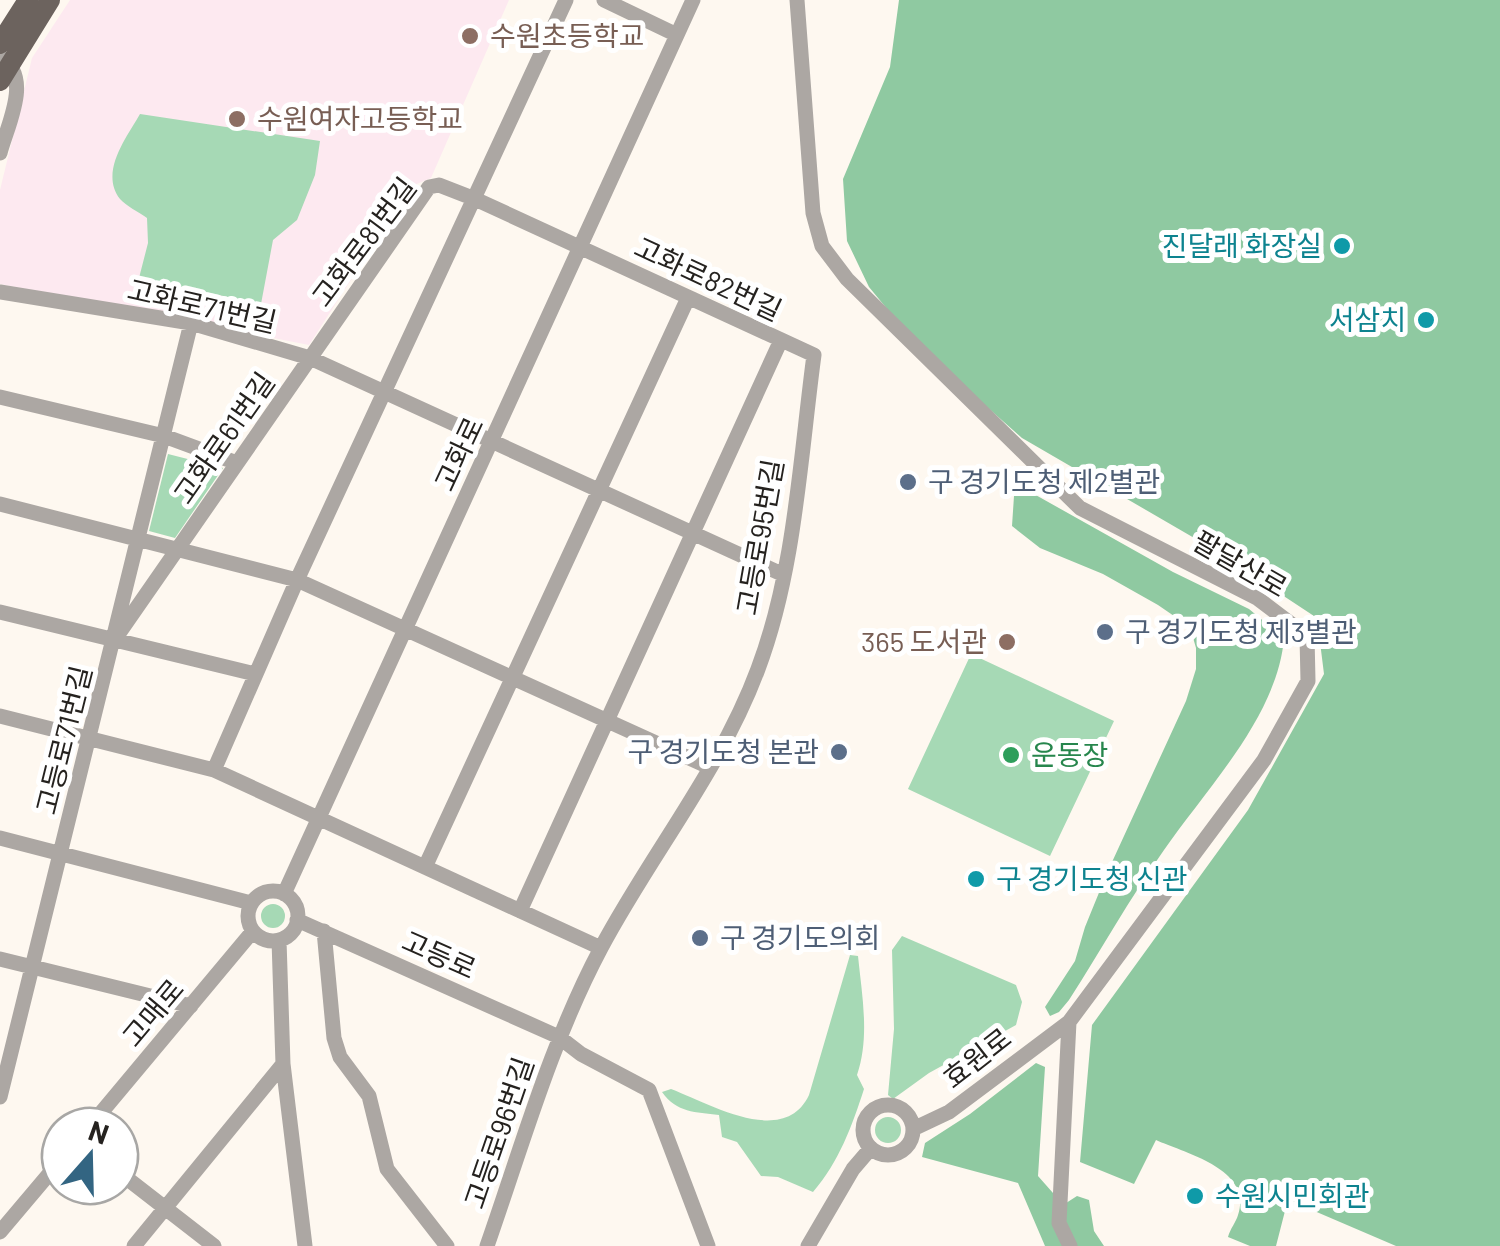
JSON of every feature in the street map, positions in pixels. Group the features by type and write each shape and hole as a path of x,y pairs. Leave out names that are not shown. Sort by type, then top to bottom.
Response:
{"main road":[{"path":"0,44 28,0"},
{"path":"4,68 50,0"}],"street":[{"path":"214,770 297,580 566,0"},
{"path":"604,0 677,35"},
{"name":"고화로","path":"284,894 693,0"},
{"name":"팔달산로","path":"798,0 813,214 822,246 847,279 1080,508 1258,598 1307,636 1308,681 1264,760 1069,1022"},
{"path":"0,154 19,84 4,68"},
{"name":"고화로81번길","path":"310,358 429,187 439,185 475,198 581,246"},
{"name":"고화로82번길","path":"581,246 814,355"},
{"name":"고화로71번길","path":"0,292 191,324 310,358 784,574"},
{"path":"426,867 688,298"},
{"name":"고등로71번길","path":"0,1097 191,324"},
{"path":"520,911 782,340"},
{"name":"고등로95번길","path":"559,1037 601,948 708,767 758,670 784,574 814,355"},
{"name":"고화로61번길","path":"115,639 310,358"},
{"path":"0,398 164,436 237,463"},
{"name":"고화로61번길","path":"0,504 297,580 708,767"},
{"name":"고등로71번길","path":"0,612 256,674"},
{"path":"0,716 214,770 601,948"},
{"path":"0,838 252,903"},
{"path":"267,892 284,894 293,901 298,920 294,929 279,940 269,940 253,931 248,912 252,903 267,892"},
{"name":"고등로","path":"298,920 559,1037 580,1054 649,1090 708,1246"},
{"name":"고매로","path":"107,1106 253,931"},
{"path":"324,931 334,1038 340,1057 369,1096 387,1169 447,1246"},
{"path":"279,940 283,1064 306,1246"},
{"path":"0,960 191,1006"},
{"path":"1069,1022 1059,1222 1070,1246"},
{"name":"효원로","path":"871,1148 883,1154 900,1152 911,1141 913,1129 949,1112 1069,1022"},
{"name":"고등로96번길","path":"487,1246 559,1037"},
{"path":"134,1246 283,1064"},
{"path":"808,1246 871,1148 865,1139 864,1123 868,1116 889,1104 904,1110 913,1129"},
{"path":"0,1232 40,1185"},
{"path":"140,1189 214,1246"}],"shaded area":[{"name":"수원여자고등학교","path":"70,0 509,0 431,178 412,186 309,345 0,284 0,190 32,58"}],"green space":[{"path":"899,0 1500,0 1500,1246 1396,1246 1298,1204 1285,1211 1276,1246 1250,1246 1228,1237 1238,1215 1240,1199 1236,1186 1227,1175 1200,1158 1156,1140 1134,1184 1080,1162 1092,1025 1248,810 1324,674 1317,618 1208,546 1022,438 916,344 869,287 847,241 843,179 890,67"},
{"path":"140,114 320,141 315,175 297,220 273,240 261,304 139,278 148,243 147,218 120,199 112,178 117,155"},
{"path":"168,454 223,468 175,538 149,531"},
{"path":"1025,489 1173,572 1249,609 1284,638 1279,667 1255,723 1151,868 1069,1000 1050,1016 1045,1007 1075,961 1107,873 1186,701 1196,669 1196,648 1190,627 1158,605 1103,574 1040,548 1012,526 1014,496"},
{"name":"운동장","path":"971,654 1114,721 1050,856 908,789"},
{"path":"273,904 285,916 273,928 261,916"},
{"path":"902,936 1016,985 1022,1002 1016,1025 929,1073 893,1099 888,1095 894,1029 892,950"},
{"path":"850,955 858,956 864,1031 857,1075 864,1089 837,1156 813,1192 778,1177 761,1176 737,1142 722,1137 719,1115 680,1108 662,1092 671,1089 745,1118 782,1119 797,1111 809,1095"},
{"path":"1036,1063 1045,1067 1038,1176 1053,1193 1065,1246 1045,1246 1018,1183 922,1157 925,1143"},
{"path":"888,1117 897,1121 901,1130 897,1139 888,1143 879,1139 875,1130 879,1121"},
{"path":"1077,1196 1089,1200 1094,1231 1104,1246 1076,1246 1062,1222 1063,1205"}],"place":[{"name":"수원초등학교","path":"470,36"},
{"name":"수원여자고등학교","path":"237,119"},
{"name":"진달래 화장실","path":"1342,246"},
{"name":"서삼치","path":"1426,320"},
{"name":"구 경기도청 제2별관","path":"908,482"},
{"name":"구 경기도청 제3별관","path":"1105,632"},
{"name":"365 도서관","path":"1007,642"},
{"name":"구 경기도청 본관","path":"839,752"},
{"name":"운동장","path":"1011,755"},
{"name":"구 경기도청 신관","path":"976,879"},
{"name":"구 경기도의회","path":"700,938"},
{"name":"수원시민회관","path":"1195,1196"}]}
